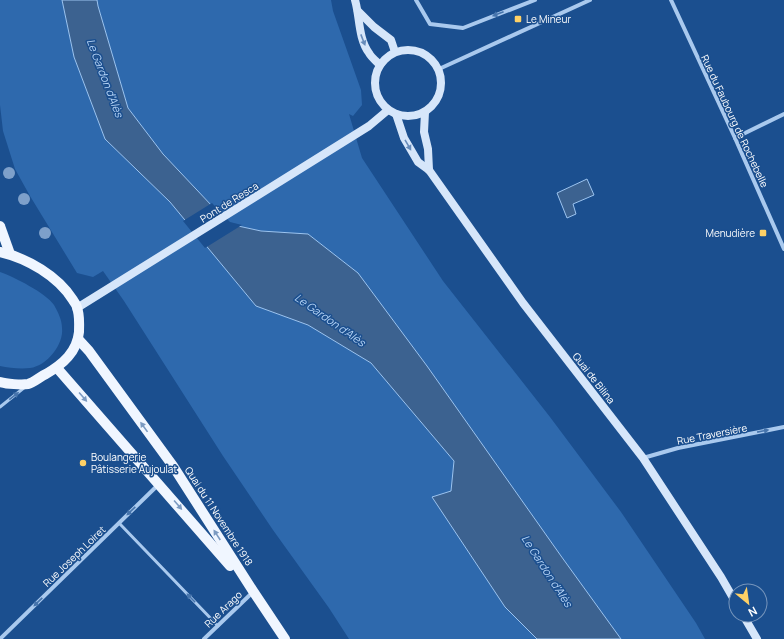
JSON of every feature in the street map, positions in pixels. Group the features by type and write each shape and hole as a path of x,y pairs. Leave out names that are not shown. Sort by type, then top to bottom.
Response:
{"main road":[{"path":"355,0 361,36 368,53 380,65"},
{"path":"358,11 390,40 395,52"},
{"path":"415,50 425,54 433,60 438,69 441,81 440,93 434,104 425,112 404,116 396,114 388,110 381,103 376,94 374,84 375,74 380,65 395,52 415,50"},
{"name":"Pont de Resca","path":"78,308 88,300 370,126 388,110"},
{"path":"425,112 424,132 428,149 429,170"},
{"name":"Quai de Bilina","path":"396,114 404,138 418,162 429,170 523,303 643,458 728,589"},
{"path":"0,226 10,254"},
{"path":"0,252 10,254 32,264 54,279 68,293 78,308 80,321 78,339 71,354 57,368 28,384 0,382"},
{"name":"Quai du 11 Novembre 1918","path":"78,339 89,351 173,466 285,639"},
{"name":"Quai du 11 Novembre 1918","path":"57,368 253,591"},
{"path":"748,623 757,639"}],"street":[{"path":"416,0 430,24 463,28 535,0"},
{"path":"438,69 590,0"},
{"name":"Rue du Faubourg de Rochebelle","path":"670,0 735,138 784,249"},
{"path":"735,138 784,114"},
{"name":"Rue Traversière","path":"643,458 678,448 784,427"},
{"name":"Rue Joseph Loiret","path":"0,639 159,484"},
{"name":"Rue Arago","path":"204,639 253,591"}],"lane":[{"path":"0,407 28,384"},
{"path":"119,523 218,626"}],"shaded area":[{"path":"0,0 62,0 74,57 105,139 170,202 256,306 308,325 371,363 454,461 451,491 432,497 505,607 537,639 349,639 223,456 124,301 103,271 93,277 77,273 15,169 3,131 0,105"},
{"path":"97,0 331,0 333,11 361,90 362,105 353,116 349,114 362,158 443,281 550,417 621,512 696,623 705,639 621,639 427,366 358,273 308,234 261,231 229,224 163,154 128,108"},
{"path":"0,272 21,281 44,295 54,305 60,316 62,334 60,341 48,359 36,366 30,368 11,368 0,366"}],"water":[{"name":"Le Gardon d'Alès","path":"62,0 97,0 128,108 163,154 229,224 261,231 308,234 358,273 427,366 621,639 537,639 505,607 432,497 451,491 454,461 371,363 308,325 256,306 170,202 105,139 74,57"},
{"path":"587,179 594,195 573,204 576,214 567,218 557,193"}],"pier":[{"path":"212,203 230,222 242,225 205,248 183,221"}],"place":[{"name":"Le Mineur","path":"518,19"},
{"name":"Menudière","path":"763,233"},
{"name":"Boulangerie Pâtisserie Aujoulat","path":"83,463"}]}
